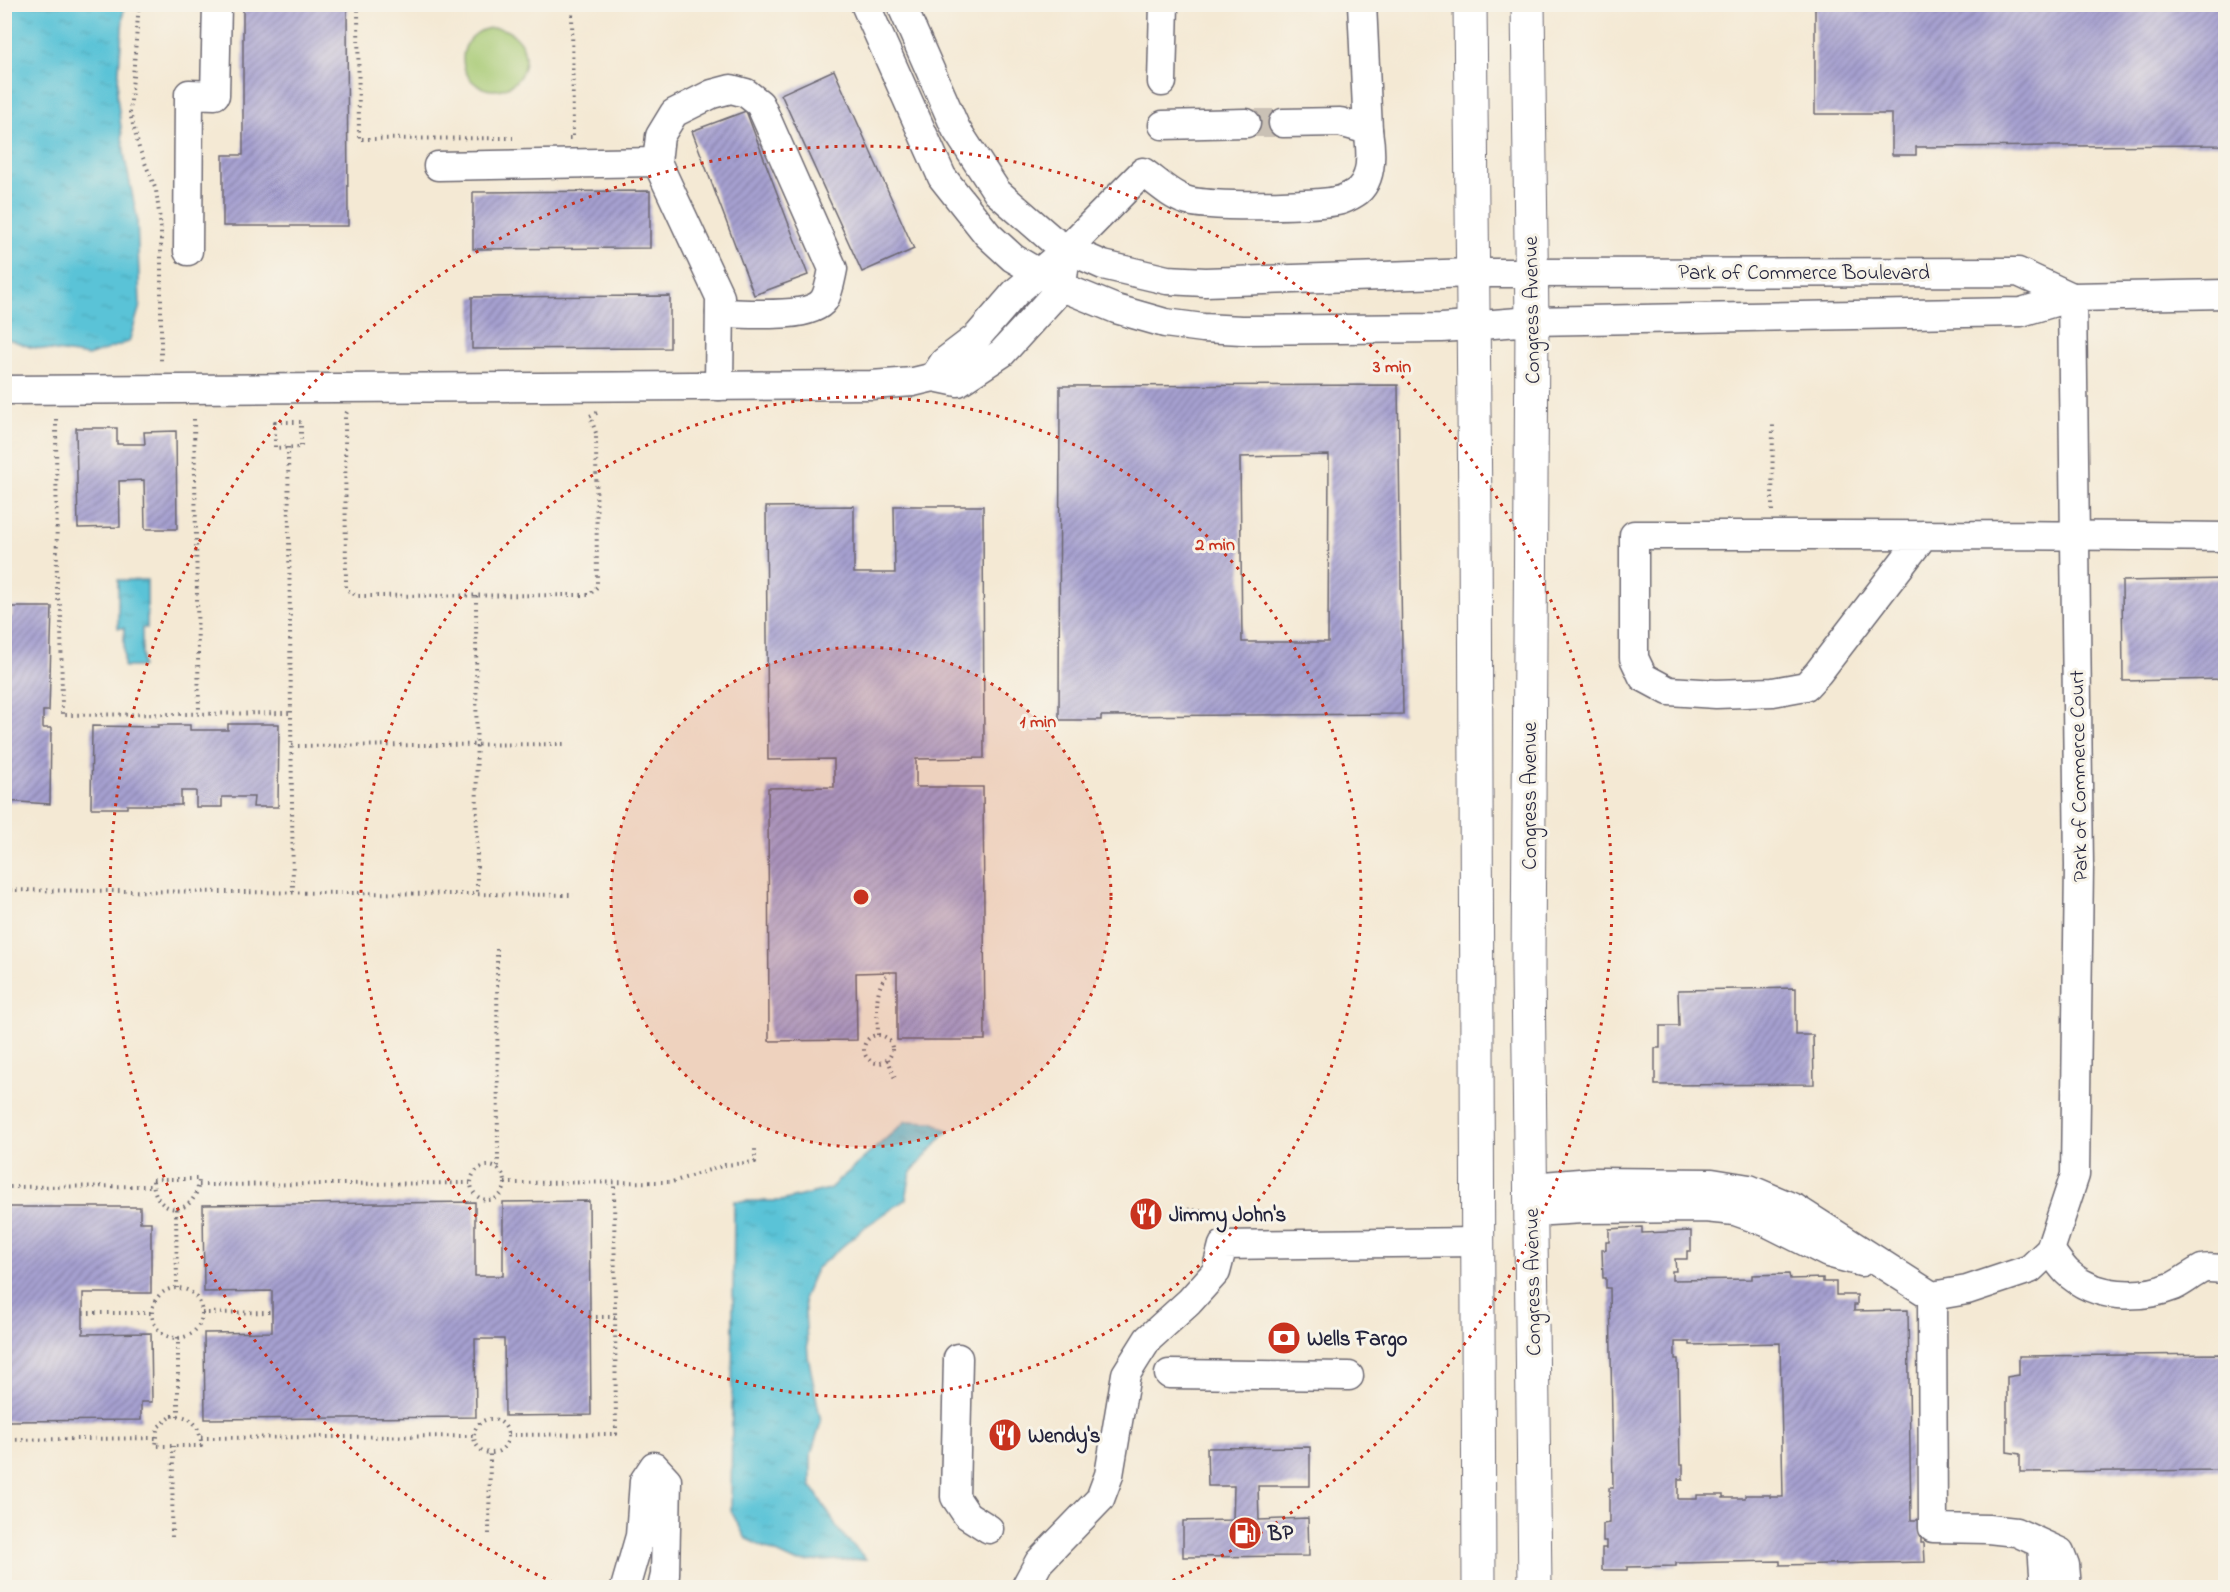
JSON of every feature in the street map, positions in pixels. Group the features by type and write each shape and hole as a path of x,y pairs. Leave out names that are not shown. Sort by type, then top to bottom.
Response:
{"main road":[{"path":"1470,4 1479,1587"},
{"name":"Congress Avenue","path":"1527,4 1532,321 1528,956 1535,1587"}],"street":[{"path":"188,251 189,94 215,95 217,4"},
{"name":"Park of Commerce Boulevard","path":"865,4 942,177 987,235 1013,258 1050,279 1116,309 1165,323 1203,328 1442,328 1532,321 2021,312 2072,297 2226,294"},
{"name":"Park of Commerce Boulevard","path":"901,4 956,129 998,192 1051,239 1103,265 1126,272 1167,280 1205,282 1473,273 2018,272 2072,297"},
{"path":"1162,82 1164,4"},
{"path":"4,390 871,385 913,382 933,377 958,382 1002,353 1067,249 1143,172 1184,200 1213,205 1316,203 1341,200 1359,190 1368,174 1371,151 1362,4"},
{"path":"719,386 720,297 657,162 660,136 674,113 712,94 731,89 746,93 760,104 833,268 824,300 813,309 794,313 720,313"},
{"path":"1283,123 1340,122 1368,130"},
{"path":"1163,125 1246,123"},
{"path":"438,166 657,162"},
{"name":"Park of Commerce Court","path":"2049,1250 2075,1175 2079,866 2072,297"},
{"path":"1924,535 1806,686 1773,692 1716,694 1669,691 1642,677 1634,658 1634,535 1772,535 1924,535 2075,535 2226,537"},
{"path":"1532,1200 1583,1209 1705,1208 1735,1211 1766,1222 1828,1253 1889,1269 1932,1296 1967,1290 2030,1269 2049,1250 2068,1274 2092,1287 2117,1294 2144,1294 2162,1290 2185,1281 2203,1269 2226,1269"},
{"path":"1025,1587 1039,1562 1101,1499 1109,1475 1126,1374 1148,1339 1190,1302 1216,1272 1223,1245 1477,1242"},
{"path":"1932,1296 1925,1337 1933,1528 2016,1532 2060,1552 2065,1565 2067,1587"},
{"path":"958,1358 955,1497 967,1515 989,1529"},
{"path":"1169,1374 1349,1376"},
{"path":"625,1587 640,1536 644,1481 654,1466 667,1480 665,1575 662,1587"},
{"path":"2042,1545 2045,1587"}],"path":[{"path":"139,4 130,113 139,148 156,190 161,228 161,362"},
{"path":"358,4 359,139 515,138"},
{"path":"561,138 573,138 572,4"},
{"path":"347,412 345,416 346,590 357,596 476,596 589,595 597,587 597,434 590,416 600,411"},
{"path":"56,419 57,596 61,609 62,715 291,713"},
{"path":"194,419 199,714"},
{"path":"275,422 301,422 301,447 288,447 275,448 275,422"},
{"path":"1772,535 1773,422"},
{"path":"288,447 293,892"},
{"path":"476,596 477,894"},
{"path":"292,746 566,744"},
{"path":"4,890 574,895"},
{"path":"497,949 498,1169"},
{"path":"878,1035 878,990 881,982 890,972"},
{"path":"878,1035 888,1039 891,1044 891,1054 888,1059 877,1064 867,1059 865,1044 872,1036 878,1035"},
{"path":"888,1059 894,1079"},
{"path":"505,1183 672,1182 717,1167 755,1162 755,1147"},
{"path":"488,1166 502,1173 505,1183 497,1197 486,1200 475,1194 470,1183 477,1169 488,1166"},
{"path":"153,1179 199,1179 199,1185 197,1193 189,1204 176,1209 169,1208 157,1199 153,1179"},
{"path":"508,1435 616,1434 614,1182"},
{"path":"199,1185 470,1183"},
{"path":"4,1187 153,1186"},
{"path":"176,1209 177,1288"},
{"path":"1182,1209 1203,1211"},
{"path":"1272,1209 1272,1226"},
{"path":"177,1288 187,1289 195,1295 202,1313 198,1327 185,1336 178,1337 163,1333 154,1321 152,1313 159,1295 177,1288"},
{"path":"202,1313 272,1312"},
{"path":"83,1313 152,1313"},
{"path":"590,1317 615,1317"},
{"path":"178,1337 178,1416"},
{"path":"172,1416 178,1416 194,1422 200,1432 201,1446 156,1446 156,1438 158,1427 162,1422 172,1416"},
{"path":"491,1418 505,1425 508,1435 505,1446 490,1453 478,1447 474,1436 477,1426 491,1418"},
{"path":"201,1438 474,1436"},
{"path":"4,1440 156,1438"},
{"path":"172,1537 173,1446"},
{"path":"489,1534 490,1453"}],"green space":[{"path":"494,28 506,30 516,37 523,47 525,59 523,71 516,81 506,88 494,90 482,88 472,81 465,71 463,59 465,47 472,37 482,30"}],"water":[{"path":"4,5 124,5 117,96 125,159 137,217 140,306 129,342 88,356 30,347 5,338"},
{"path":"118,580 147,580 147,628 142,628 142,667 124,667 124,628 118,628"},
{"path":"906,1121 933,1122 948,1131 911,1172 906,1199 865,1227 816,1269 804,1297 808,1356 821,1422 811,1454 811,1485 840,1532 866,1559 796,1562 746,1539 731,1511 734,1201 781,1201 829,1189"}],"building":[{"path":"243,4 347,4 348,226 223,226 223,155 243,155"},
{"path":"1815,4 2226,4 2226,145 1916,147 1916,155 1892,155 1892,114 1815,114"},
{"path":"834,70 914,249 862,272 781,94"},
{"path":"746,111 808,275 754,295 692,131"},
{"path":"650,191 650,248 473,249 473,192"},
{"path":"670,296 670,348 472,349 472,297"},
{"path":"1398,385 1403,714 1101,716 1101,720 1059,720 1060,386","holes":["1329,455 1328,642 1242,642 1240,457"]},
{"path":"76,428 117,428 117,444 145,444 144,432 176,431 177,529 145,529 144,480 119,481 120,527 78,528"},
{"path":"854,506 854,573 895,573 894,506 983,506 984,758 916,759 916,787 983,787 985,1040 897,1040 897,972 890,972 856,973 857,1040 769,1041 768,788 834,787 834,759 768,760 766,507"},
{"path":"2226,579 2226,679 2123,681 2122,581"},
{"path":"12,607 52,607 49,711 43,711 43,728 51,728 50,804 4,801 4,617 12,617"},
{"path":"228,724 279,724 278,807 253,807 254,797 222,797 222,807 196,807 196,791 181,791 181,805 91,808 92,726 190,725 190,730 228,730"},
{"path":"1796,988 1796,1035 1813,1035 1814,1084 1655,1085 1655,1048 1660,1048 1660,1026 1679,1026 1678,990"},
{"path":"589,1201 591,1415 505,1416 504,1339 475,1339 476,1417 205,1419 204,1333 272,1332 272,1291 204,1292 203,1205 475,1202 475,1276 503,1276 503,1202"},
{"path":"4,1207 140,1207 140,1222 151,1222 151,1293 83,1293 83,1334 151,1333 152,1402 141,1402 141,1420 4,1421"},
{"path":"1642,1227 1642,1233 1691,1231 1691,1251 1687,1251 1687,1259 1675,1259 1676,1271 1672,1271 1672,1280 1752,1279 1752,1275 1789,1274 1790,1279 1823,1278 1823,1282 1836,1282 1836,1295 1857,1295 1857,1305 1854,1305 1854,1311 1908,1310 1911,1520 1921,1520 1921,1543 1924,1543 1925,1562 1780,1565 1780,1561 1676,1563 1676,1566 1602,1570 1602,1548 1606,1548 1606,1541 1603,1541 1603,1524 1609,1523 1609,1488 1613,1488 1610,1288 1606,1288 1606,1278 1603,1278 1602,1250 1606,1250 1606,1242 1609,1242 1609,1229","holes":["1675,1342 1690,1342 1690,1345 1780,1343 1783,1497 1745,1495 1745,1498 1723,1498 1723,1495 1697,1495 1697,1499 1678,1499 1678,1479 1683,1479 1683,1465 1680,1465 1678,1359 1675,1359"]},
{"path":"2226,1354 2226,1470 2020,1472 2020,1454 2007,1452 2007,1377 2019,1375 2019,1356"},
{"path":"1310,1447 1310,1486 1258,1486 1259,1520 1308,1518 1309,1556 1183,1557 1183,1521 1233,1520 1234,1486 1208,1486 1207,1448"}],"tunnel":[{"path":"1246,123 1283,123"}],"place":[{"name":"Jimmy John's","path":"1146,1214"},
{"name":"Wells Fargo","path":"1284,1338"},
{"name":"Wendy's","path":"1005,1435"},
{"name":"BP","path":"1245,1533"}]}
